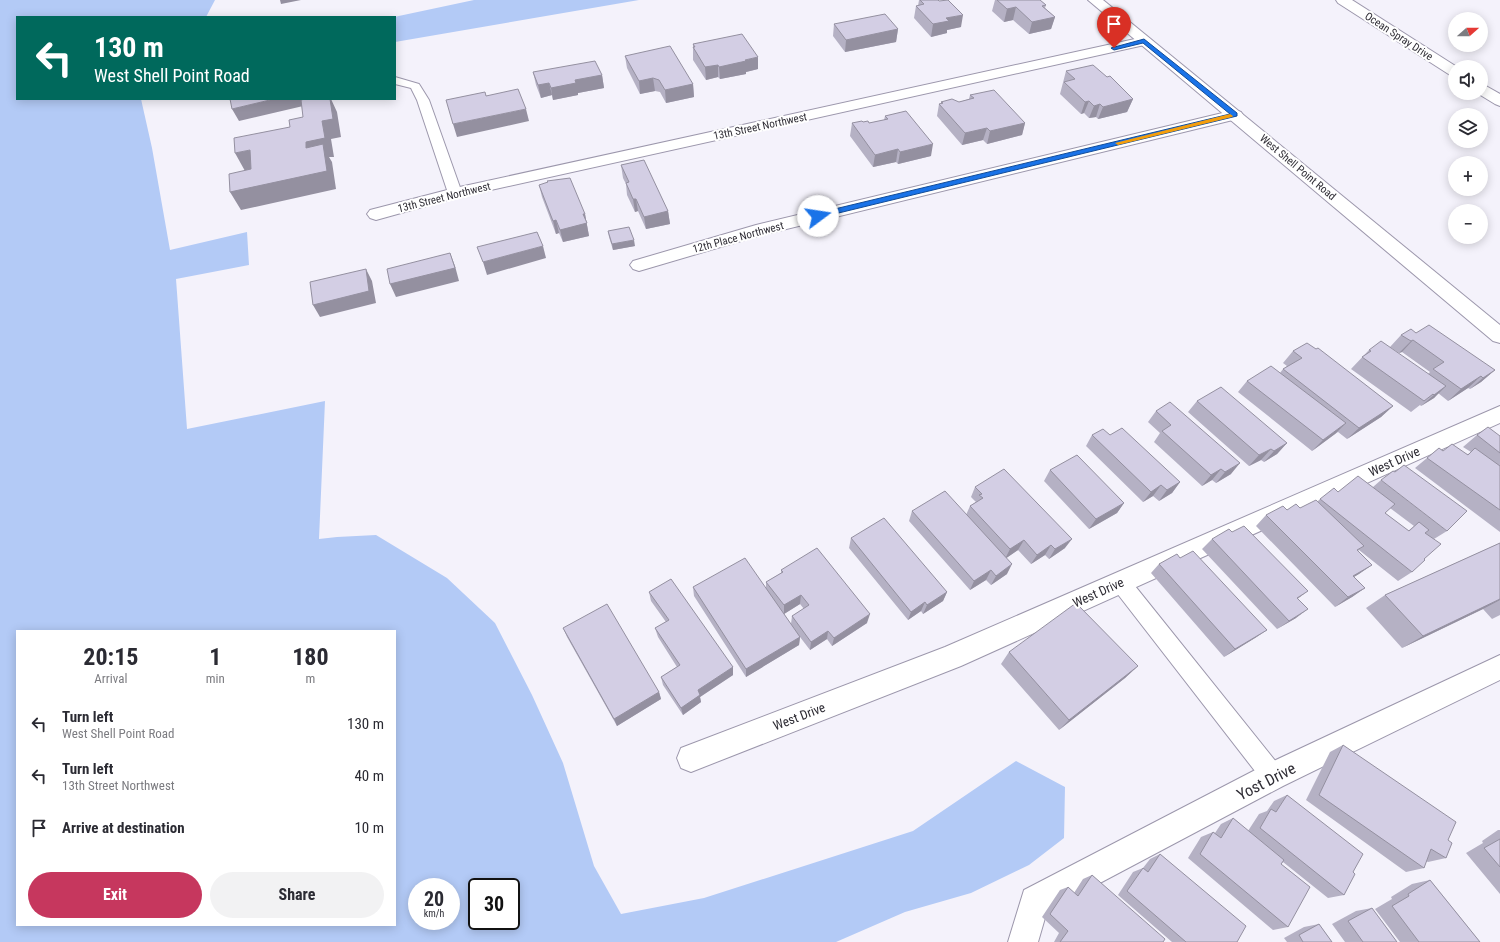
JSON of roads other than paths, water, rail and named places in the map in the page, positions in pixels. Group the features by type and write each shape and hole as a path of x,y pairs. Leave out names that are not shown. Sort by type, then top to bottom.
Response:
{"street":[{"name":"West Shell Point Road","path":"1095,0 1500,336"},
{"name":"Ocean Spray Drive","path":"1343,0 1448,68"},
{"name":"13th Street Northwest","path":"376,214 455,193 1144,41"},
{"path":"1488,93 1498,99"},
{"name":"12th Place Northwest","path":"639,265 756,231 1235,115"},
{"name":"West Drive","path":"691,758 952,657 1500,414"},
{"name":"Yost Drive","path":"1024,942 1035,901 1273,776 1500,667"}],"lane":[{"path":"396,80 415,86 423,100 455,193"},
{"path":"1120,582 1273,776"}],"water":[{"path":"0,0 215,0 207,16 16,16 16,100 141,100 152,148 170,250 247,232 249,265 176,279 187,429 325,401 319,539 376,535 447,578 495,623 532,695 563,763 594,866 621,914 704,898 913,831 1016,761 1065,787 1064,838 1029,865 971,893 905,912 836,942 0,942"},
{"path":"474,0 639,0 396,42 396,17"}]}
